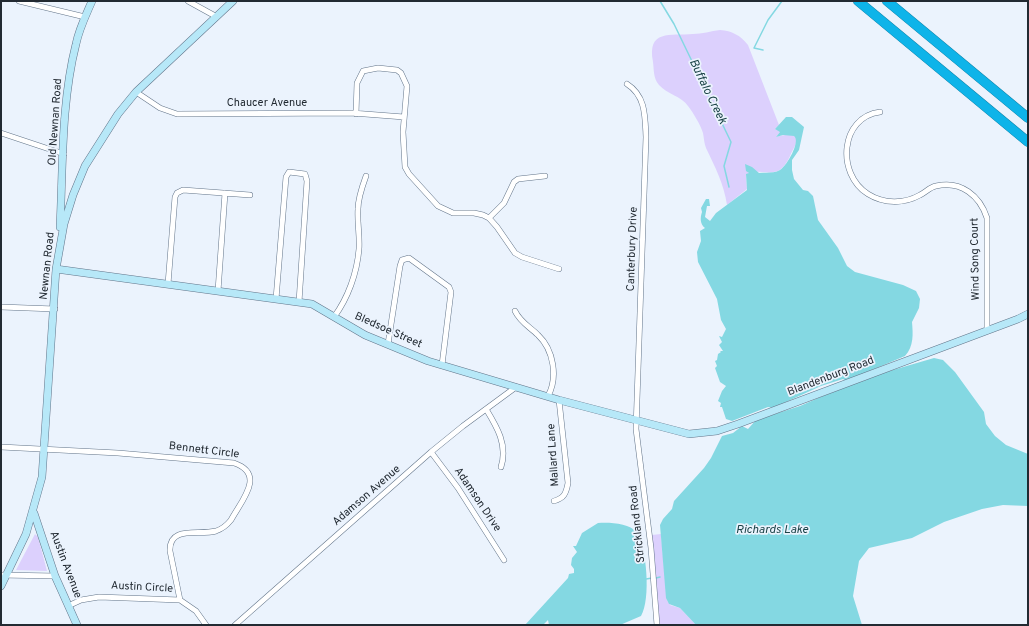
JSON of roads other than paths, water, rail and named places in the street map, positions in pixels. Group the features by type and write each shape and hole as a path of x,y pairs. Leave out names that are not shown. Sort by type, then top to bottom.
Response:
{"highway":[{"path":"858,1 1028,142"},
{"path":"887,1 1028,118"}],"street":[{"path":"19,1 85,17"},
{"name":"Old Newnan Road","path":"59,247 66,114 72,63 76,43 92,1"},
{"path":"188,1 217,17"},
{"name":"Newnan Road","path":"1,586 4,575 22,544 34,513 42,477 46,448 55,309 56,268 59,247 73,195 85,166 109,126 136,92 234,1"},
{"path":"356,114 359,76 363,71 378,68 397,70 403,76 407,86 404,117 404,160 409,174 438,206 444,210 453,213 474,213 489,218 515,253 522,257 559,269"},
{"name":"Canterbury Drive","path":"627,84 635,89 641,97 644,108 646,137 637,421"},
{"name":"Chaucer Avenue","path":"136,92 160,108 177,114 356,114 404,117"},
{"name":"Wind Song Court","path":"880,112 870,114 860,119 850,136 846,152 854,178 867,193 887,201 906,201 935,186 944,185 963,188 973,194 980,202 986,218 987,331"},
{"path":"1,133 64,154"},
{"path":"276,299 286,178 289,172 305,174 307,181 299,302"},
{"path":"334,317 348,294 357,263 359,248 359,200 366,176"},
{"path":"489,218 504,203 514,182 524,177 545,176"},
{"path":"168,284 175,197 177,193 183,190 250,195"},
{"path":"218,291 225,193"},
{"path":"388,344 400,266 402,260 409,258 449,287 451,292 449,319 442,365"},
{"name":"Bledsoe Street","path":"56,268 312,304 365,335 428,361 559,400 637,421"},
{"path":"1,307 55,309"},
{"path":"515,311 519,319 540,337 550,356 553,369 553,382 548,396"},
{"name":"Blandenburg Road","path":"637,421 689,434 717,431 987,331 1028,314"},
{"name":"Adamson Avenue","path":"235,625 431,452 516,387"},
{"name":"Mallard Lane","path":"554,501 562,499 566,493 568,483 559,400"},
{"path":"486,409 501,435 503,450 501,467"},
{"name":"Strickland Road","path":"637,421 636,429 653,568 657,625"},
{"path":"1,447 46,448"},
{"name":"Bennett Circle","path":"46,448 234,463 244,466 249,471 251,484 227,525 215,531 178,534 173,538 170,545 170,551 180,600"},
{"name":"Adamson Drive","path":"431,452 458,488 504,560"},
{"name":"Austin Avenue","path":"34,513 55,576 77,625"},
{"path":"4,575 55,576"},
{"name":"Austin Circle","path":"68,606 81,600 99,597 180,600 196,611 206,625"}],"water":[{"path":"786,117 792,117 804,127 799,150 792,160 794,179 803,190 808,191 813,196 818,220 838,248 847,266 855,272 903,285 916,291 920,299 919,308 912,322 913,335 910,348 905,356 846,381 843,379 821,386 773,408 768,407 732,421 726,419 722,407 720,407 721,403 718,401 726,386 720,382 715,368 717,366 715,361 717,360 718,354 721,352 720,351 723,351 719,345 722,342 719,336 722,337 726,329 721,320 717,299 698,262 697,252 701,241 700,231 705,228 701,221 701,208 706,199 709,199 710,206 707,206 705,217 710,221 716,213 747,190 746,174 749,173 746,171 745,164 752,167 759,173 775,172 783,168 796,143 794,136 783,135 776,137 780,132 775,129"},
{"name":"Richards Lake","path":"934,358 943,360 955,372 984,412 986,424 995,436 1006,445 1028,454 1028,506 1003,505 982,509 944,522 912,538 869,548 859,561 853,596 862,625 696,625 680,608 669,604 666,598 660,525 672,509 674,501 704,468 711,458 722,436 733,433 742,426 748,429 756,420 800,406 832,392 886,372"},
{"path":"598,523 624,525 633,529 640,539 645,561 647,586 644,608 641,616 620,625 549,625 548,620 543,625 525,625 568,578 569,574 574,573 574,569 571,565 572,558 577,552 573,546 576,546 582,533"}],"waterway":[{"name":"Buffalo Creek","path":"660,1 674,24 731,142 724,166 729,187"},
{"path":"763,50 754,48 768,20 782,1"},
{"path":"656,578 660,577"},
{"path":"646,579 652,578"}]}
